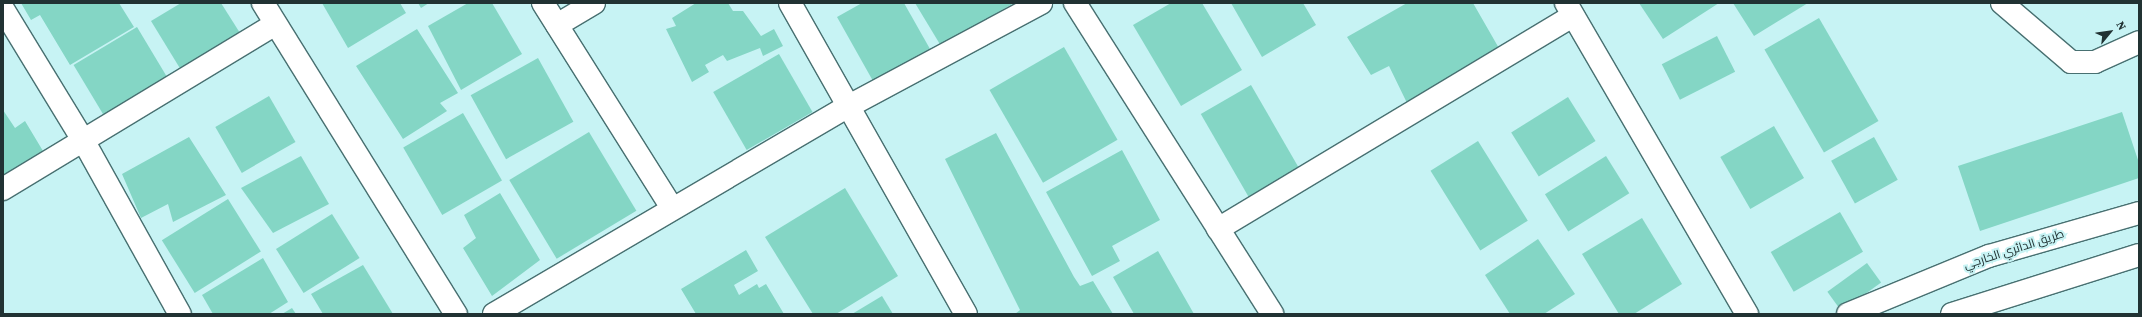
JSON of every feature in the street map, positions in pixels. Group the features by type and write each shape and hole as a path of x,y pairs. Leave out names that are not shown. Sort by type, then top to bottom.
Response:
{"street":[{"path":"262,3 456,314"},
{"path":"543,3 672,208"},
{"path":"557,25 594,3"},
{"path":"790,3 966,314"},
{"path":"494,314 672,208 849,106 1041,3"},
{"path":"1076,3 1272,314"},
{"path":"2002,3 2071,62 2095,62 2139,42"},
{"path":"3,9 83,140 180,314"},
{"path":"1218,228 1569,9 1747,314"},
{"path":"3,189 275,24"},
{"name":"طريق الدائري الخارجي","path":"1848,314 1989,256 2139,213"},
{"path":"1952,314 2139,255"}],"building":[{"path":"21,3 119,3 134,27 70,65 40,15 31,20"},
{"path":"181,3 221,3 240,33 181,70 151,21"},
{"path":"322,3 400,3 406,13 348,48"},
{"path":"418,3 429,3 421,8"},
{"path":"468,3 492,3 522,54 461,90 428,26"},
{"path":"696,3 728,3 733,11 743,11 761,36 774,29 783,46 763,56 760,48 727,61 723,55 705,65 709,72 692,82 666,29 676,26 672,18"},
{"path":"862,3 904,3 930,49 873,81 837,17"},
{"path":"915,3 1014,3 941,46"},
{"path":"1171,3 1202,3 1242,70 1181,106 1133,25"},
{"path":"1231,3 1303,3 1316,25 1262,57"},
{"path":"1407,3 1473,3 1500,50 1407,103 1389,66 1371,75 1347,37"},
{"path":"1639,3 1719,3 1663,39"},
{"path":"1733,3 1808,3 1754,36"},
{"path":"1819,18 1878,121 1824,153 1764,50"},
{"path":"137,27 167,77 103,115 74,65"},
{"path":"417,29 458,93 440,103 447,111 403,139 356,66"},
{"path":"1717,36 1735,72 1680,100 1662,64"},
{"path":"1064,47 1118,140 1043,183 990,90"},
{"path":"779,54 812,112 747,150 713,92"},
{"path":"538,58 573,122 506,159 471,95"},
{"path":"1251,85 1300,171 1250,200 1201,114"},
{"path":"269,96 296,142 242,173 215,127"},
{"path":"1568,97 1596,141 1539,177 1511,133"},
{"path":"3,110 15,128 25,121 43,151 3,176"},
{"path":"2122,112 2139,163 2139,178 1980,231 1958,166"},
{"path":"463,113 502,181 442,215 403,148"},
{"path":"1774,126 1804,178 1750,209 1720,157"},
{"path":"589,132 636,211 557,259 509,180"},
{"path":"996,133 1074,277 1080,286 1093,281 1113,314 1015,314 1020,310 945,159"},
{"path":"189,137 226,195 173,222 168,204 141,218 122,174"},
{"path":"1874,137 1898,180 1855,204 1831,161"},
{"path":"1478,141 1528,221 1480,250 1431,171"},
{"path":"1122,150 1160,220 1112,246 1120,261 1092,276 1046,192"},
{"path":"301,156 329,204 273,233 241,188"},
{"path":"1606,156 1629,193 1568,231 1545,194"},
{"path":"845,188 898,276 836,314 813,314 765,237"},
{"path":"500,193 540,260 492,296 463,248 476,238 464,215"},
{"path":"228,199 261,252 195,293 162,240"},
{"path":"1840,212 1863,252 1794,292 1771,252"},
{"path":"332,214 360,258 304,293 276,249"},
{"path":"1642,218 1682,284 1634,314 1619,314 1582,254"},
{"path":"1538,239 1575,294 1544,314 1510,314 1485,275"},
{"path":"746,250 758,271 734,285 739,295 757,284 759,288 766,284 784,314 696,314 681,289"},
{"path":"1158,251 1194,314 1134,314 1113,277"},
{"path":"263,258 288,302 269,314 213,314 202,295"},
{"path":"1867,263 1881,282 1841,311 1827,292"},
{"path":"363,265 393,314 323,314 311,294"},
{"path":"882,296 893,314 852,314"},
{"path":"292,308 296,314 282,314"}]}
